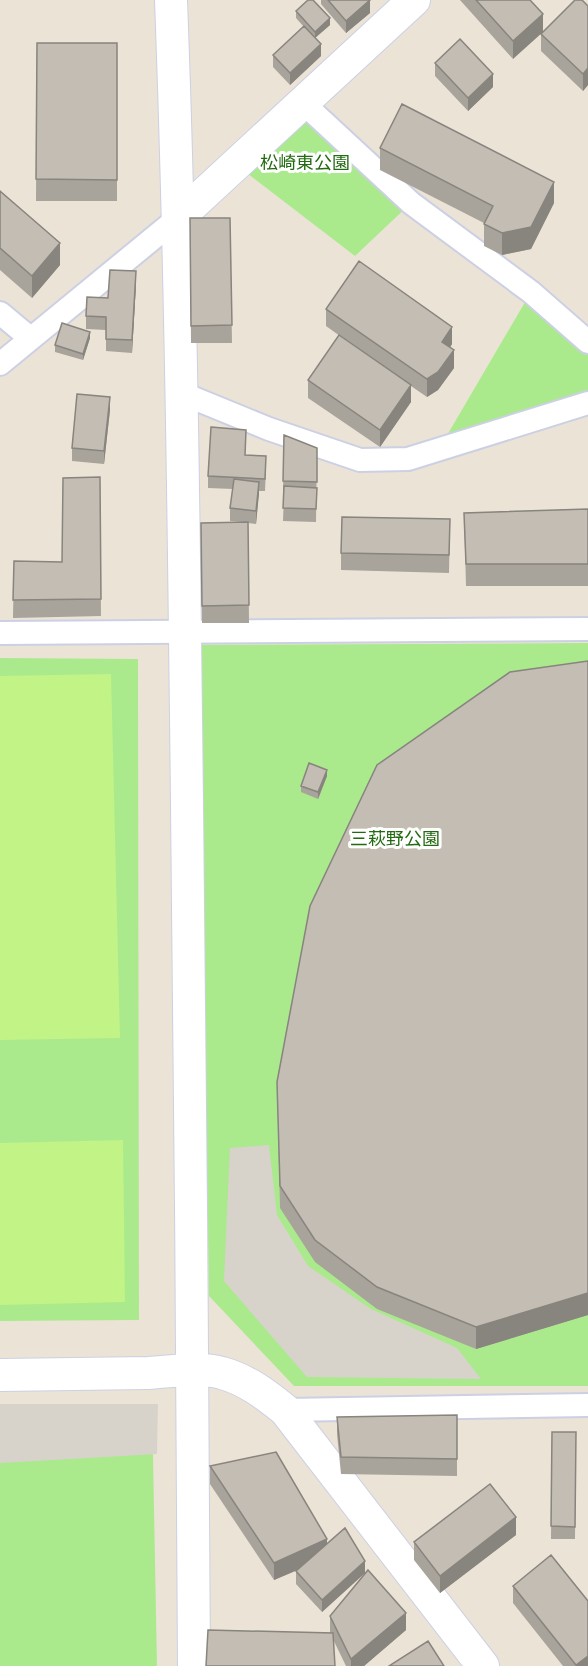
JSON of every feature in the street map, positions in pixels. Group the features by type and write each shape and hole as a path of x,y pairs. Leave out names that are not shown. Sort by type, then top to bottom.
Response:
{"street":[{"path":"171,0 179,217 185,632 194,1666"},
{"path":"0,364 179,217 414,0"},
{"path":"302,102 411,203 531,292 588,342"},
{"path":"0,313 30,338"},
{"path":"181,393 269,429 360,460 408,459 588,403"},
{"path":"0,633 588,629"},
{"path":"0,1375 151,1373 193,1370 219,1372 240,1379 262,1392 285,1410 483,1666"},
{"path":"285,1410 588,1405"}],"green space":[{"name":"松崎東公園","path":"302,102 411,203 355,256 235,164"},
{"path":"531,292 588,342 588,403 439,449"},
{"name":"三萩野公園","path":"588,643 588,1386 294,1386 209,1296 198,645"},
{"path":"0,658 138,659 139,1320 0,1321"},
{"path":"111,674 120,1038 0,1040 0,676"},
{"path":"123,1140 125,1302 0,1305 0,1143"},
{"path":"152,1404 157,1666 0,1666 0,1406"}],"shaded area":[{"path":"269,1145 277,1215 308,1266 371,1309 457,1348 481,1379 307,1377 224,1281 230,1148"},
{"path":"0,1404 158,1404 157,1454 0,1463"}],"building":[{"path":"308,0 313,0 330,18 315,32 296,11"},
{"path":"328,0 370,0 346,21"},
{"path":"476,0 530,0 543,14 513,41"},
{"path":"575,0 582,0 588,6 588,68 583,74 541,34"},
{"path":"304,26 321,44 290,73 273,55"},
{"path":"460,39 493,74 468,98 435,63"},
{"path":"37,43 117,43 117,180 36,179"},
{"path":"402,104 554,182 531,227 502,233 484,224 493,206 380,148"},
{"path":"0,191 60,243 32,276 0,248"},
{"path":"190,218 230,218 232,325 191,326"},
{"path":"359,261 452,327 442,342 454,350 438,372 427,379 326,309"},
{"path":"110,270 136,271 132,340 106,339 106,317 86,316 87,297 108,298"},
{"path":"62,323 90,332 83,354 55,345"},
{"path":"339,335 411,385 380,430 308,380"},
{"path":"77,394 110,397 104,451 72,448"},
{"path":"211,427 246,430 245,455 266,456 265,479 208,476"},
{"path":"284,435 317,448 317,482 283,481"},
{"path":"100,477 101,599 13,600 14,561 62,562 63,478"},
{"path":"234,479 259,482 256,511 230,508"},
{"path":"284,486 317,488 316,509 283,508"},
{"path":"588,509 588,564 466,564 464,513"},
{"path":"342,517 450,519 449,555 341,553"},
{"path":"248,522 249,605 202,606 201,523"},
{"path":"588,661 588,1293 476,1327 377,1287 315,1240 280,1186 277,1082 310,906 377,765 510,672"},
{"path":"309,763 327,770 318,792 301,786"},
{"path":"457,1415 457,1459 341,1457 337,1417"},
{"path":"552,1432 576,1432 575,1527 551,1526"},
{"path":"276,1452 327,1539 274,1563 210,1466"},
{"path":"490,1484 516,1517 440,1576 414,1542"},
{"path":"345,1528 365,1561 322,1600 296,1571"},
{"path":"551,1555 588,1601 588,1656 576,1665 513,1586"},
{"path":"368,1570 406,1613 351,1659 330,1616"},
{"path":"208,1630 333,1633 335,1666 206,1666"},
{"path":"428,1641 444,1666 389,1666"}]}
